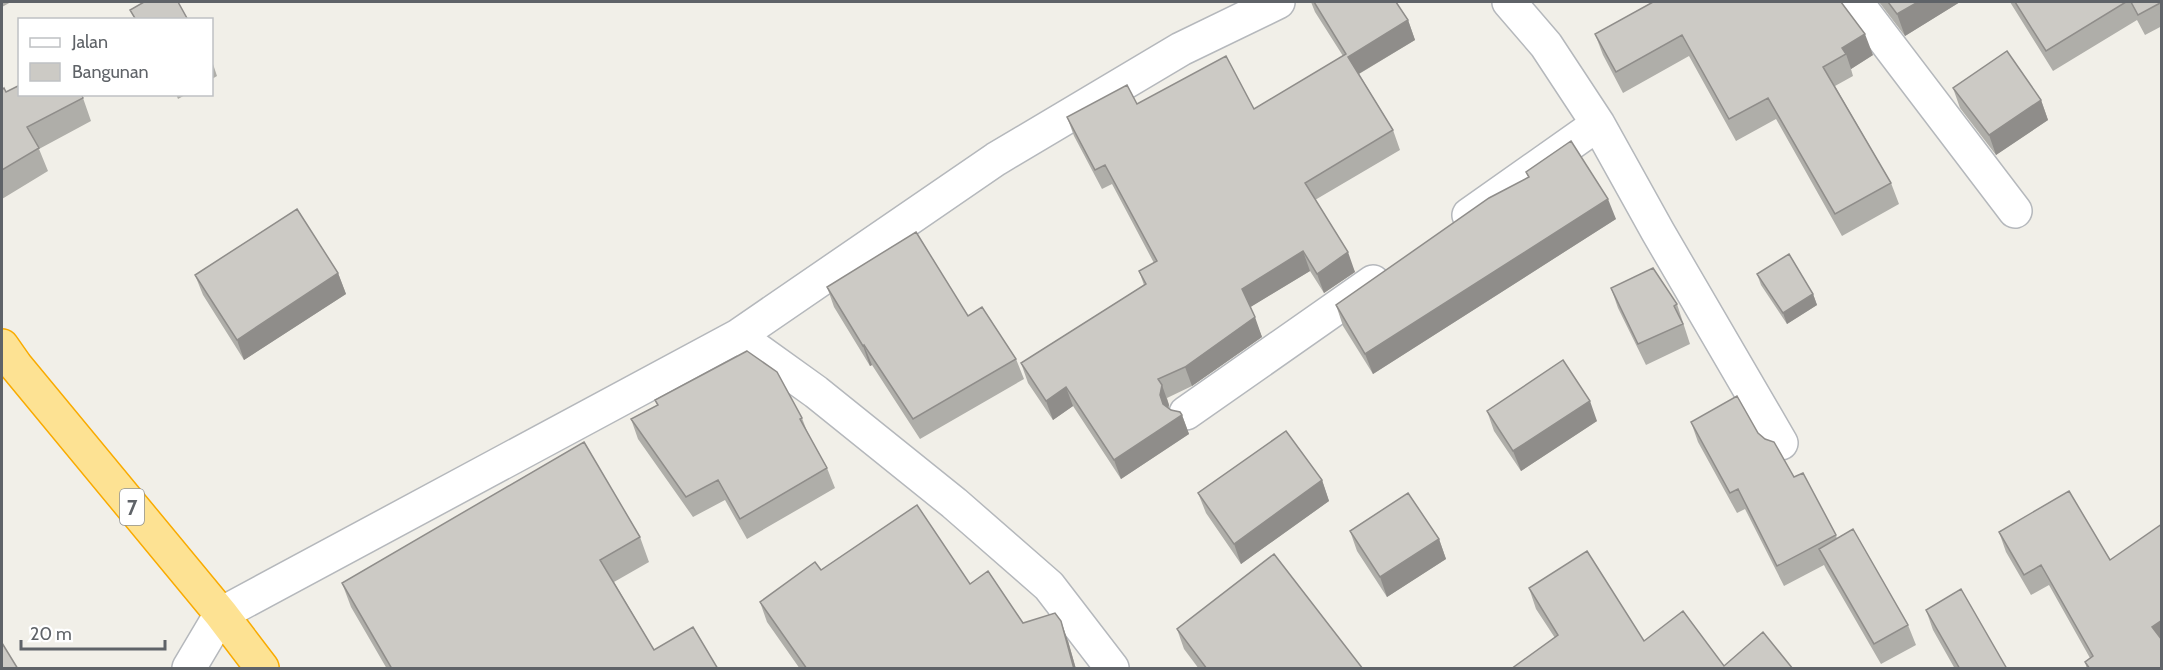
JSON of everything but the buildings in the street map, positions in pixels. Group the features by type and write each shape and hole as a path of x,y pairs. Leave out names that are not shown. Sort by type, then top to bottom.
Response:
{"highway":[{"name":"7","path":"6,361 221,614 262,669"}],"street":[{"path":"189,669 221,614 738,336 996,159 1180,49 1278,2"},
{"path":"1509,2 1546,45 1598,124 1781,443"},
{"path":"1856,2 2014,211"},
{"path":"1441,234 1598,124"},
{"path":"1186,413 1402,262"},
{"path":"738,336 835,407 954,503 1049,586 1112,669"}]}
